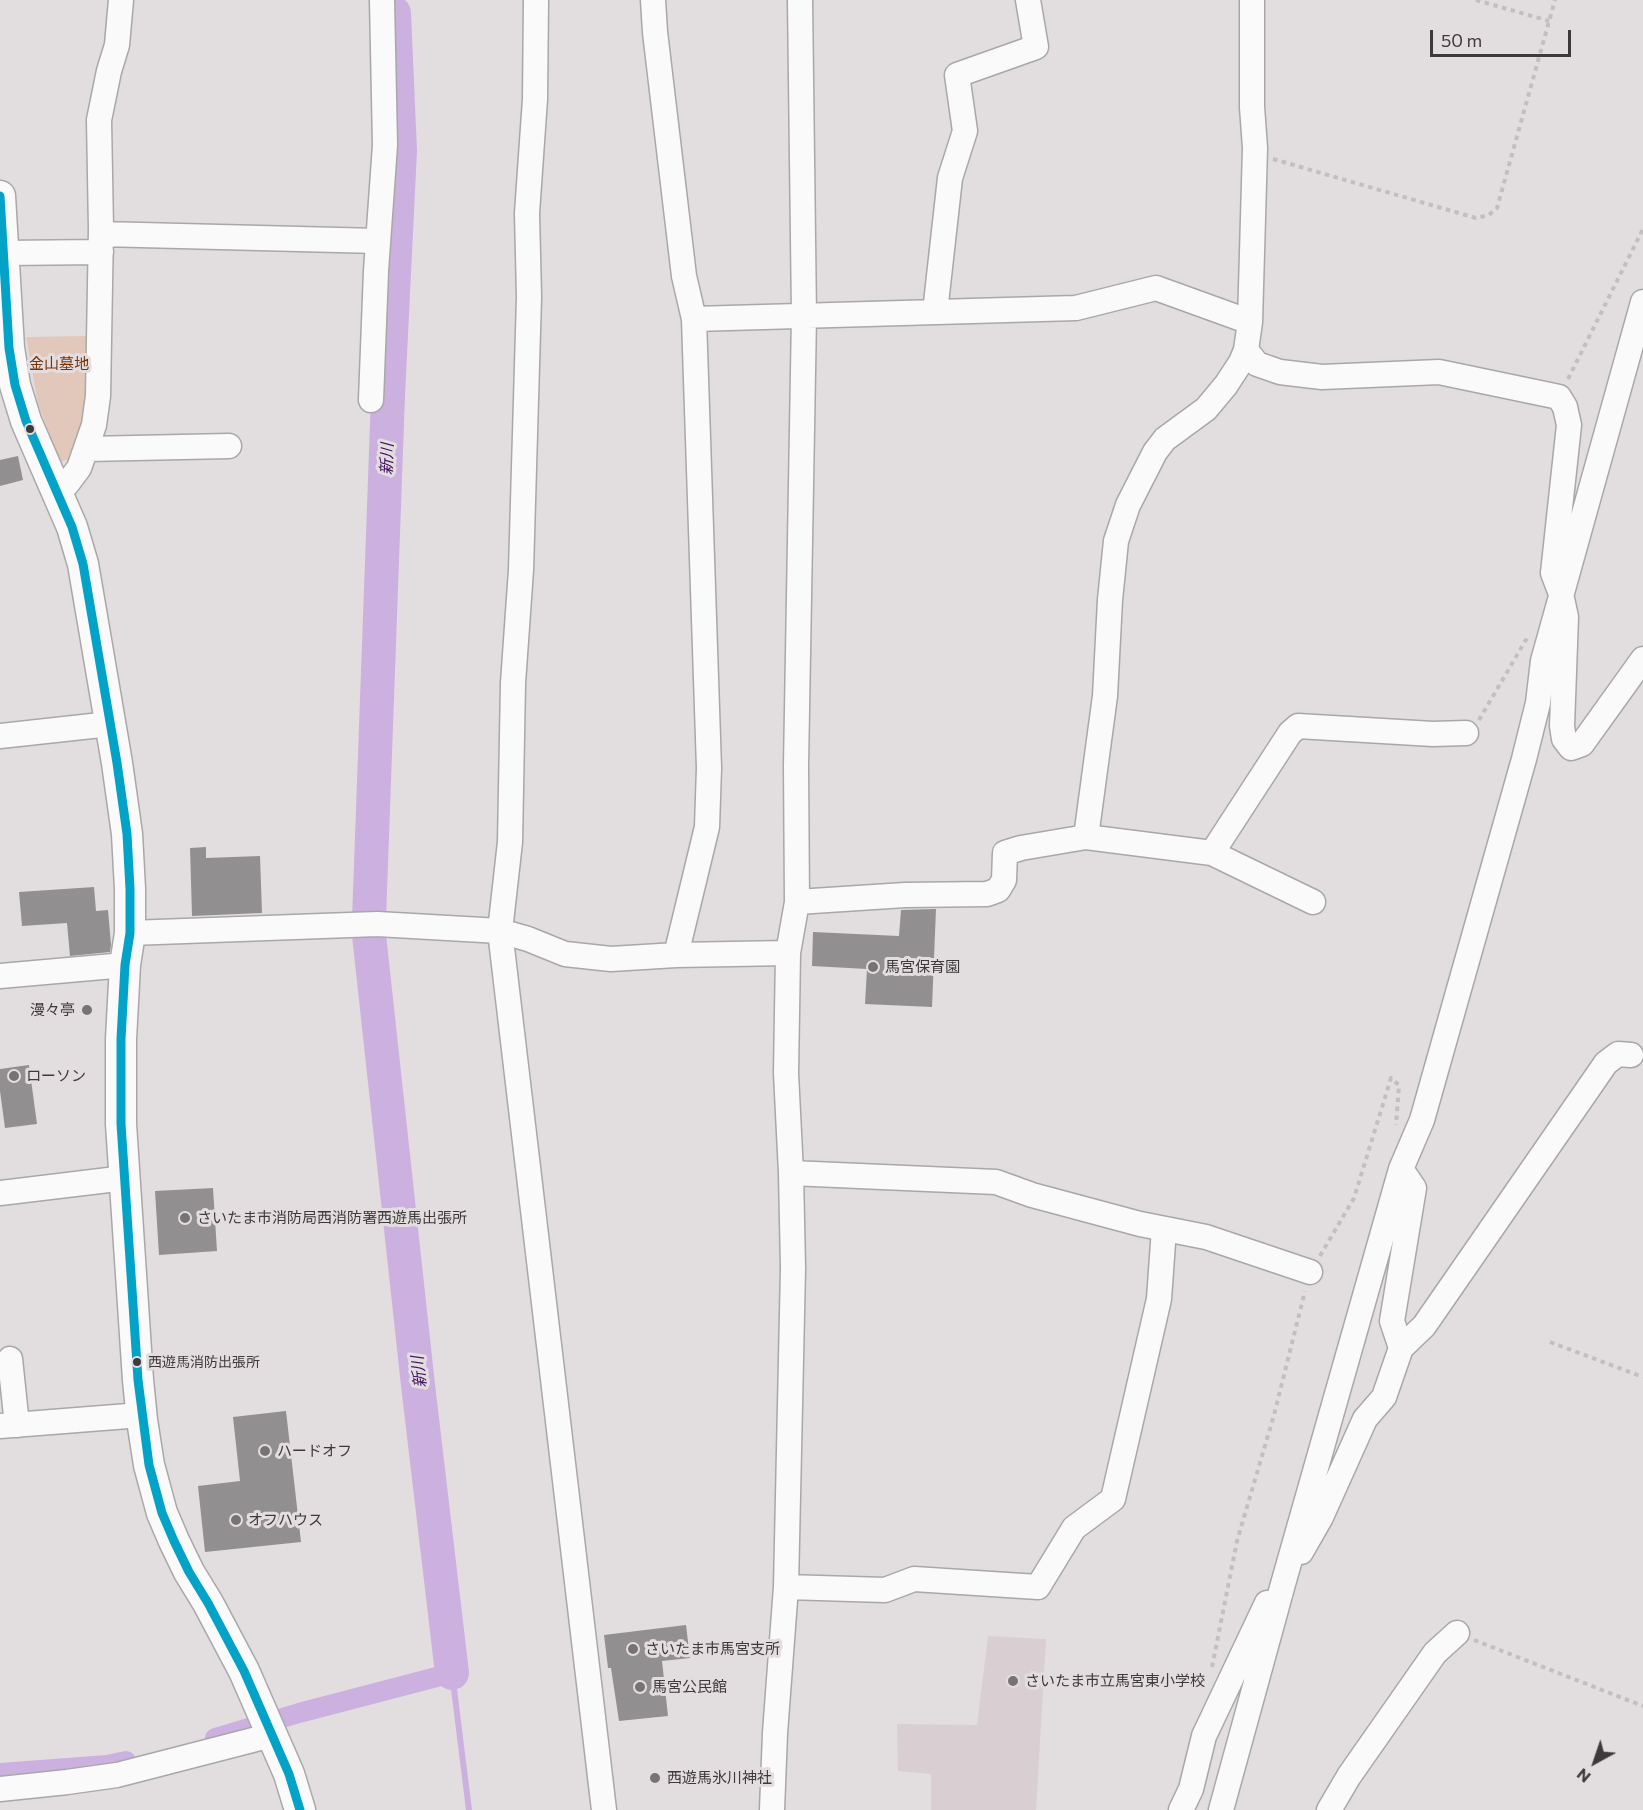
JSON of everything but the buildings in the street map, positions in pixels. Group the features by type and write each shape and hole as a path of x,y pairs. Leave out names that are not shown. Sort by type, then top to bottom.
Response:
{"main road":[{"path":"0,195 2,260 9,348 15,385 30,430 72,527 82,564 127,834 130,933 125,965 120,1083 141,1415 149,1465 162,1513 189,1572 244,1671 289,1774 300,1810"}],"street":[{"path":"58,492 79,468 87,449 94,425 98,396 101,243 99,120 117,45 121,0"},
{"path":"371,400 385,145 382,0"},
{"path":"536,0 535,99 527,213 529,297 521,570 513,683 510,842 500,931 604,1810"},
{"path":"653,0 684,276 694,319 709,768 707,827 676,955"},
{"path":"772,1810 775,1733 786,1587 793,1268 786,1073 788,953 797,902 796,766 804,316 800,0"},
{"path":"935,312 950,178 964,131 957,75 1036,47 1028,0"},
{"path":"1086,837 1105,696 1110,600 1116,541 1128,505 1155,452 1165,439 1206,409 1216,398 1235,372 1246,350 1250,322 1255,154 1252,107 1252,0"},
{"path":"2,260 101,243 378,241"},
{"path":"694,319 1076,308 1156,288 1250,322"},
{"path":"1221,1810 1401,1169 1422,1120 1524,759 1538,703 1543,661 1643,302"},
{"path":"1246,350 1257,363 1280,372 1322,377 1439,372 1559,397 1565,407 1569,425 1553,573 1566,617 1562,726 1564,739 1571,748 1582,744 1643,658"},
{"path":"87,449 229,446"},
{"path":"0,736 110,724"},
{"path":"1212,853 1290,733 1298,726 1433,734 1466,732"},
{"path":"797,902 905,895 987,894 998,890 1004,880 1005,853 1021,848 1086,837 1212,853 1313,902"},
{"path":"130,933 377,924 500,931 565,954 611,959 788,953"},
{"path":"0,976 125,965"},
{"path":"1188,1803 1204,1736 1215,1709 1266,1603 1283,1584 1321,1517 1365,1419 1384,1397 1401,1348 1424,1326 1606,1063 1618,1054 1631,1055"},
{"path":"1401,1169 1413,1188 1392,1320 1401,1348"},
{"path":"791,1173 996,1182 1043,1198 1206,1238 1310,1272"},
{"path":"0,1193 125,1178"},
{"path":"786,1587 885,1590 914,1578 1038,1587 1074,1528 1113,1499 1159,1299 1164,1229"},
{"path":"10,1359 9,1426 141,1415"},
{"path":"1329,1810 1349,1776 1436,1653 1457,1633"},
{"path":"0,1789 117,1775 272,1736"}],"path":[{"path":"1476,0 1549,21"},
{"path":"1255,154 1476,218 1489,215 1497,208 1555,0"},
{"path":"1559,397 1643,229"},
{"path":"1466,732 1478,722 1530,632"},
{"path":"1212,1669 1237,1541 1274,1415 1310,1272 1354,1198 1391,1078 1399,1085 1396,1130"},
{"path":"1550,1342 1643,1377"},
{"path":"1457,1633 1643,1706"}],"shaded area":[{"name":"さいたま市立馬宮東小学校","path":"988,1636 1046,1639 1036,1810 931,1810 931,1774 898,1771 897,1724 977,1725"}],"green space":[{"name":"金山墓地","path":"87,336 86,398 82,437 74,458 60,462 38,404 26,337"}],"waterway":[{"name":"新川","path":"369,919 388,396 400,151 394,13"},
{"name":"新川","path":"369,935 452,1673"},
{"name":"新川","path":"452,1673 469,1810"},
{"path":"215,1738 299,1713 452,1673"},
{"path":"0,1773 107,1765 126,1761"}],"transit line":[{"path":"0,196 9,348 15,385 26,421 72,527 83,564 127,834 130,933 125,965 121,1039 121,1124 138,1380 149,1465 162,1513 174,1541 244,1671 289,1774 300,1810"}],"place":[{"name":"馬宮保育園","path":"873,967"},
{"name":"漫々亭","path":"87,1010"},
{"name":"ローソン","path":"14,1076"},
{"name":"さいたま市消防局西消防署西遊馬出張所","path":"185,1218"},
{"name":"西遊馬消防出張所","path":"137,1362"},
{"name":"ハードオフ","path":"265,1451"},
{"name":"オフハウス","path":"236,1520"},
{"name":"さいたま市馬宮支所","path":"633,1649"},
{"name":"さいたま市立馬宮東小学校","path":"1013,1681"},
{"name":"馬宮公民館","path":"640,1687"},
{"name":"西遊馬氷川神社","path":"655,1778"}]}
